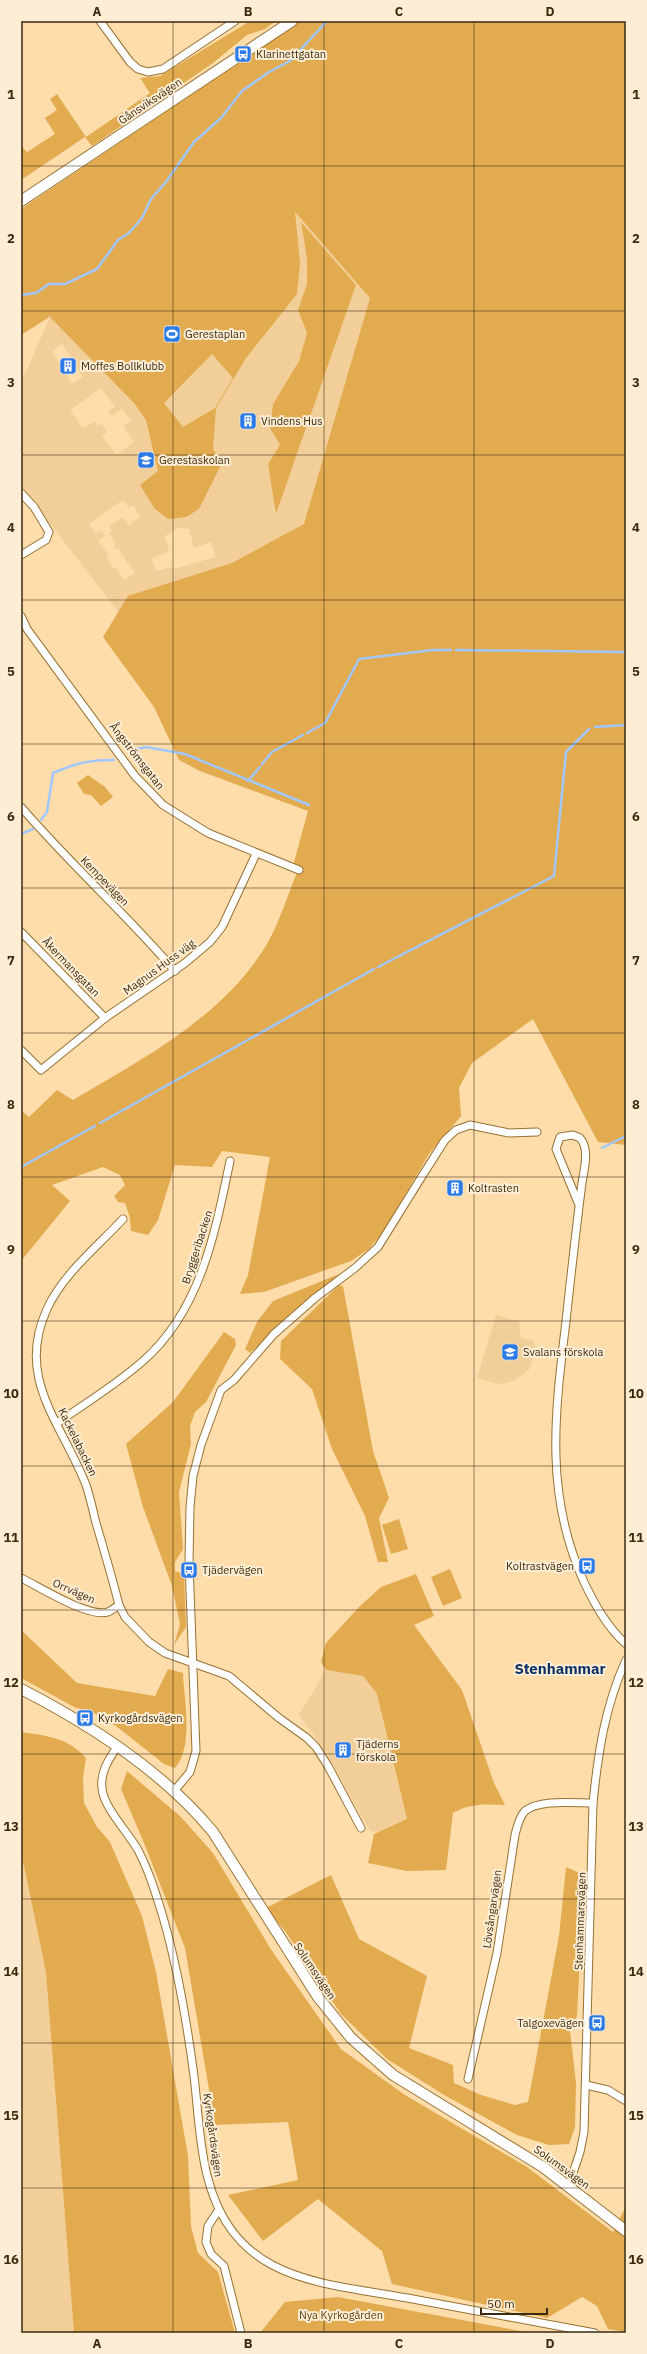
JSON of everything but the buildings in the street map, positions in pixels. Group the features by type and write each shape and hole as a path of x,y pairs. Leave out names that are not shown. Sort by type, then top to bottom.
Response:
{"main road":[{"name":"Gånsviksvägen","path":"21,201 292,21"},
{"name":"Solumsvägen","path":"21,1689 81,1723 117,1746 175,1790 213,1832 318,1997 351,2038 393,2075 517,2150 569,2185 626,2231"}],"street":[{"path":"100,21 130,62 138,69 148,72 163,69 234,21"},
{"path":"21,493 34,507 49,529 46,540 21,555"},
{"name":"Ångströmsgatan","path":"21,616 27,629 121,757 150,793 179,817 208,833 256,854 299,870"},
{"name":"Kempevägen","path":"21,807 53,844 157,950 175,971"},
{"name":"Magnus Huss väg","path":"21,1050 41,1070 105,1018 175,971 210,942 222,927 256,854"},
{"name":"Åkermansgatan","path":"21,932 105,1018"},
{"path":"175,1790 190,1772 196,1751 189,1563 190,1507 193,1476 201,1445 219,1394 274,1334 315,1298 355,1268 378,1247 446,1140 456,1130 470,1125 508,1133 537,1132"},
{"path":"579,1205 556,1149 560,1137 565,1135 580,1138 584,1143 586,1151 556,1399 555,1462 559,1500 566,1532 587,1588 602,1616 626,1644"},
{"name":"Bryggeribacken","path":"57,1423 144,1360 176,1323 191,1299 202,1274 220,1213 230,1161"},
{"name":"Kackelabacken","path":"123,1219 57,1291 40,1328 35,1364 38,1382 86,1486 119,1605 125,1617 149,1642 165,1653 193,1664"},
{"name":"Orrvägen","path":"21,1578 85,1609 96,1612 108,1612 119,1605"},
{"name":"Stenhammarsvägen","path":"569,2185 580,2152 584,2132 593,1803 597,1764 604,1723 626,1660"},
{"path":"193,1664 229,1676 312,1742 341,1788 361,1828"},
{"name":"Kyrkogårdsvägen","path":"117,1746 102,1776 104,1798 129,1835 146,1868 171,1945 192,2064 203,2156 218,2211 227,2225 253,2252 269,2264 301,2278 332,2286 390,2294 595,2333"},
{"name":"Lövsångarvägen","path":"468,2079 490,1986 515,1835 520,1818 524,1812 539,1805 593,1803"},
{"path":"586,2085 608,2090 626,2101"},
{"path":"218,2211 208,2226 206,2242 211,2254 224,2266 240,2333"}],"shaded area":[{"name":"Gerestaskolan","path":"289,206 433,368 197,713 21,486 21,378 25,374 50,317 187,226","holes":["301,222 356,285 276,514 268,464 280,445 270,428 273,404 299,361 307,333 298,310 307,284 307,259","62,344 83,377 72,384 52,351","101,388 115,407 108,411 111,416 122,409 131,421 123,426 134,442 116,455 102,436 107,432 101,424 98,426 94,421 83,429 70,410","123,500 129,508 133,505 140,517 129,525 123,517 109,526 112,531 109,533 116,544 114,546 116,549 118,548 126,560 126,563 128,562 135,573 124,580 115,567 113,568 106,557 109,555 98,541 105,536 102,531 96,534 89,524","178,528 189,529 194,548 211,542 216,557 173,569 172,567 156,571 152,558 169,552 165,536"]},
{"name":"Svalans förskola","path":"496,1315 519,1321 521,1338 533,1341 536,1348 529,1370 513,1381 499,1384 477,1378"},
{"path":"326,1670 363,1676 377,1694 407,1820 378,1832 370,1831 324,1749 299,1715"},
{"path":"21,1861 24,1866 46,1972 74,2333 21,2333"}],"green space":[{"path":"250,21 276,21 265,29 247,35 213,63 92,146 85,137 21,180 21,146 27,152 55,134 45,118 57,110 50,99 57,94 86,137 150,93 140,78 160,76"},
{"path":"300,21 626,21 626,1145 598,1142 533,1019 472,1063 459,1088 461,1116 429,1154 383,1232 369,1249 351,1261 264,1292 240,1294 248,1275 270,1157 222,1151 212,1167 175,1165 158,1220 148,1235 131,1231 130,1218 125,1203 118,1202 114,1196 125,1185 120,1175 103,1167 52,1185 70,1201 21,1261 21,1110 29,1117 57,1090 73,1100 180,1034 228,993 249,970 267,944 283,910 296,875 294,862 308,811 200,771 179,760 154,707 103,637 128,596 232,563 304,524 370,298 295,212 300,263 297,294 246,358 216,408 213,448 221,465 199,509 186,517 168,519 155,509 140,485 158,471 146,420 135,404 50,317 54,314 21,335 21,209","holes":["212,354 233,378 215,408 183,427 164,403"]},
{"path":"301,222 356,285 276,514 268,464 280,445 270,428 273,404 299,361 307,333 298,310 307,284 307,259"},
{"path":"88,775 105,787 113,797 101,806 91,795 84,794 77,783"},
{"path":"339,1274 250,1353 245,1349 257,1322 273,1301"},
{"path":"339,1285 343,1286 373,1451 389,1498 379,1518 388,1562 378,1562 365,1516 332,1449 312,1389 280,1359 281,1341"},
{"path":"224,1332 235,1339 236,1345 206,1402 195,1412 190,1426 191,1444 179,1492 183,1549 175,1562 175,1571 184,1574 186,1627 174,1645 180,1624 172,1586 143,1507 126,1444 173,1402"},
{"path":"399,1519 408,1549 391,1554 382,1525"},
{"path":"450,1569 462,1598 443,1606 431,1577"},
{"path":"416,1574 434,1616 414,1625 462,1690 494,1783 505,1805 485,1804 472,1806 453,1813 446,1870 407,1871 368,1863 374,1834 407,1819 377,1694 363,1676 326,1670 321,1662 326,1643 359,1607 381,1587"},
{"path":"21,1630 77,1683 155,1696 168,1669 183,1673 186,1709 186,1736 181,1759 175,1768 164,1764 116,1726 89,1710 76,1708 21,1678"},
{"path":"21,1732 48,1736 64,1742 79,1751 86,1758 83,1778 84,1803 97,1827 110,1842 142,1916 156,1972 188,2156 191,2226 198,2253 218,2272 235,2333 74,2333 46,1972 24,1866 21,1861"},
{"path":"127,1771 181,1817 213,1853 272,1951 341,2049 405,2095 527,2167 613,2232 626,2206 626,2332 608,2329 597,2306 582,2297 547,2318 392,2284 382,2251 318,2199 263,2241 228,2195 298,2180 288,2122 215,2125 185,1948 121,1789"},
{"path":"566,1867 584,1875 577,2016 570,2031 576,2083 575,2127 569,2144 549,2145 517,2135 444,2095 387,2059 341,2014 285,1931 266,1908 331,1875 359,1939 427,1976 409,2048 453,2065 454,2083 481,2095 515,2105 528,2102 559,1936"},
{"name":"Nya Kyrkogården","path":"338,2297 531,2333 260,2333 285,2302"}],"waterway":[{"path":"21,295 36,293 49,284 65,284 97,269 118,240 129,233 142,218 151,199 166,182 194,142 221,118 242,91 269,72 290,61 327,21"},
{"path":"358,661 359,659 433,650 451,650"},
{"path":"456,650 626,652"},
{"path":"307,733 325,723 357,663"},
{"path":"595,727 626,725"},
{"path":"378,967 554,876 566,752 589,729"},
{"path":"262,764 272,752 303,735"},
{"path":"128,751 146,747 185,754 309,805"},
{"path":"41,820 47,812 53,773 83,763 98,760 114,760"},
{"path":"248,781 260,767"},
{"path":"21,834 33,829"},
{"path":"100,1123 374,969"},
{"path":"21,1167 95,1126"},
{"path":"602,1148 626,1136"}],"place":[{"name":"Klarinettgatan","path":"243,54"},
{"name":"Gerestaplan","path":"172,334"},
{"name":"Moffes Bollklubb","path":"68,366"},
{"name":"Vindens Hus","path":"248,421"},
{"name":"Gerestaskolan","path":"146,460"},
{"name":"Koltrasten","path":"455,1188"},
{"name":"Svalans förskola","path":"510,1352"},
{"name":"Koltrastvägen","path":"587,1566"},
{"name":"Tjädervägen","path":"189,1570"},
{"name":"Kyrkogårdsvägen","path":"85,1718"},
{"name":"Tjäderns förskola","path":"343,1750"},
{"name":"Talgoxevägen","path":"597,2023"}],"district":[{"name":"Stenhammar","path":"560,1669"}]}
